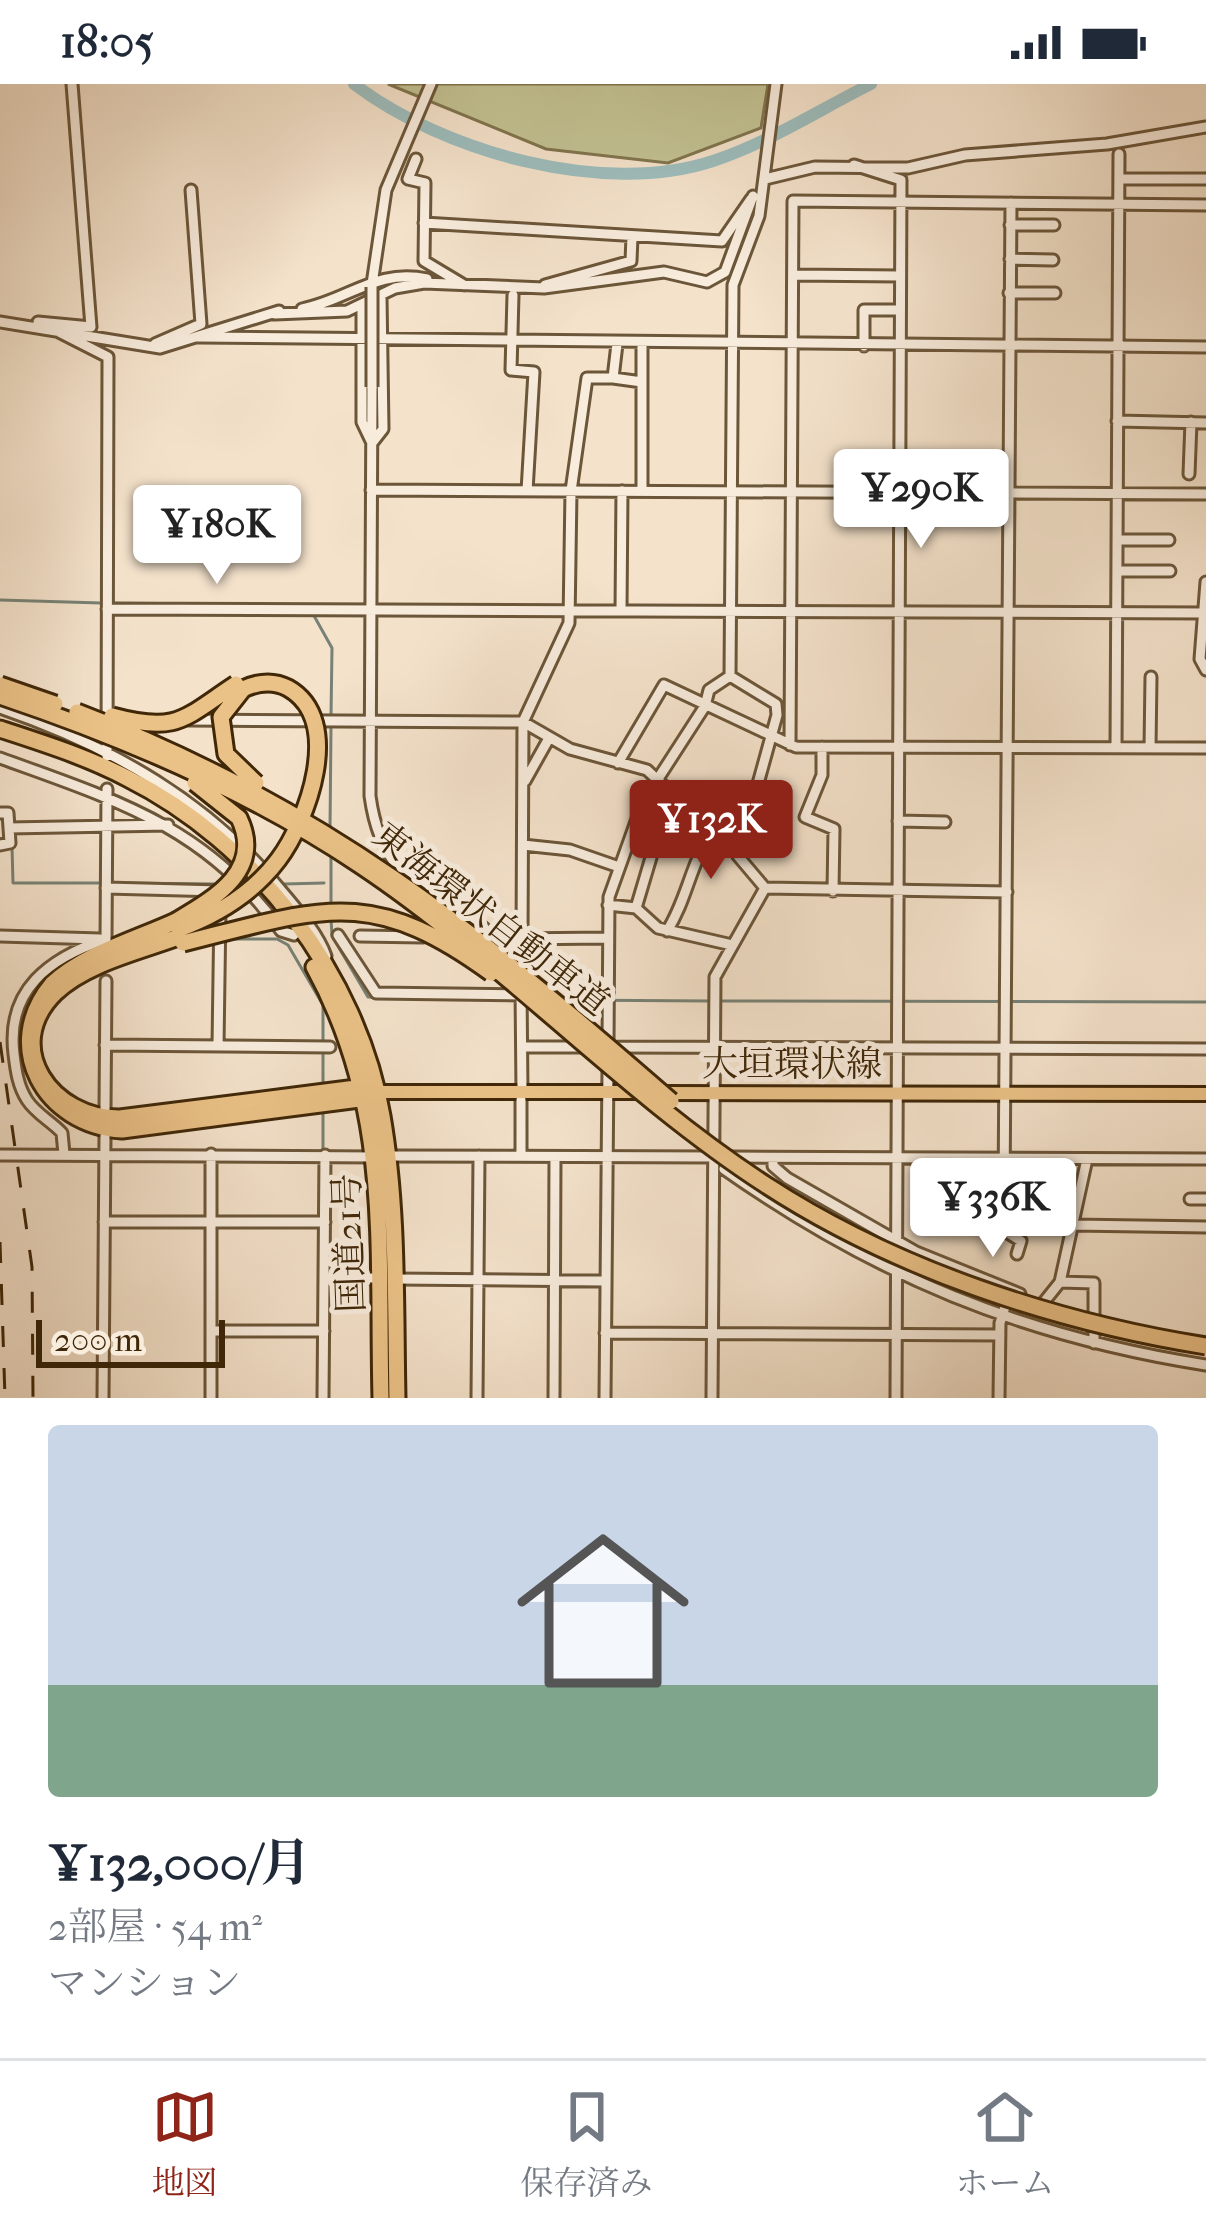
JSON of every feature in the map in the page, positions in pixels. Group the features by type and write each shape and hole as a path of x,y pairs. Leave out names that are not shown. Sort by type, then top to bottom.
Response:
{"highway":[{"path":"0,683 150,725 193,717 232,686 260,675 289,680 311,700 322,730 322,763 302,835 275,875 250,899 180,932 103,958 59,989 35,1029 40,1076 74,1110 120,1118 369,1093"},
{"name":"東海環状自動車道","path":"0,683 220,773 409,884 484,941 728,1147 802,1198 914,1259"},
{"path":"180,932 223,909 258,882 289,844 295,832 300,819 305,807 315,760 311,718 288,688 257,683 236,694 221,717 222,744 233,764 256,783 299,810 318,821 337,832 379,860 409,884"},
{"name":"東海環状自動車道","path":"0,697 155,755 330,846 478,951 631,1081 764,1184 835,1225 1052,1311 1206,1343"},
{"path":"0,697 140,755 233,810 246,837 242,867 180,932"},
{"path":"0,729 129,778 198,823 263,883 323,964 350,1014 369,1093"},
{"path":"0,739 92,772 172,814 240,869 294,935 340,1017 369,1093"},
{"path":"180,932 340,911 402,919 451,944 631,1081"},
{"name":"国道21号","path":"369,1093 382,1156 397,1398"},
{"name":"国道21号","path":"382,1398 387,1279"}],"main road":[{"name":"大垣環状線","path":"369,1093 1206,1094"}],"street":[{"path":"21,325 91,327 72,84"},
{"path":"431,84 386,190 375,284 372,813 388,860 496,939 512,962 522,995 521,1156"},
{"path":"730,676 733,285 759,216 776,84"},
{"path":"424,223 722,241 764,183 854,165 908,168 965,154 1107,145 1206,127"},
{"path":"1116,748 1119,154"},
{"path":"416,159 408,179 425,183 424,261 464,285"},
{"path":"854,165 901,180 896,1398"},
{"path":"1119,178 1206,178"},
{"path":"151,347 201,324 190,190"},
{"path":"0,322 151,347 335,302 400,274 438,283 544,288 664,272 716,279 739,247 754,196"},
{"path":"790,745 793,201 1206,205"},
{"path":"1010,203 1004,1195 1012,1209 1008,1233 1021,1241 1017,1254"},
{"path":"1010,225 1054,225"},
{"path":"479,286 513,295 631,261 632,237"},
{"path":"1010,260 1053,260"},
{"path":"793,274 900,276"},
{"path":"375,284 395,288 438,283"},
{"path":"372,443 362,422 362,306 375,284"},
{"path":"372,443 383,429 375,284"},
{"path":"1010,293 1055,293"},
{"path":"513,295 511,370 533,372 527,491"},
{"path":"275,314 338,313 362,306"},
{"path":"864,346 864,310 900,310"},
{"path":"57,331 108,357 107,753"},
{"path":"198,337 512,338 733,346 1206,347"},
{"path":"613,378 617,344"},
{"path":"642,345 642,491"},
{"path":"512,962 522,952 523,722 572,611 571,491 587,378 642,382"},
{"path":"1117,421 1206,423"},
{"path":"1189,474 1191,422"},
{"path":"371,490 1206,494"},
{"path":"621,611 622,491"},
{"path":"1118,540 1169,540"},
{"path":"1118,571 1170,571"},
{"path":"1206,582 1200,659 1206,670"},
{"path":"107,609 1204,613"},
{"path":"604,1398 608,905 643,802 705,706 709,690 730,676"},
{"path":"730,676 776,704 738,856 765,888 1007,892"},
{"path":"1150,748 1151,677"},
{"path":"618,763 664,685 790,745 1206,748"},
{"path":"0,709 107,753 163,783 250,854 303,916 326,955 323,964"},
{"path":"36,721 523,722 548,740 662,778 694,814 742,840"},
{"path":"522,786 548,740"},
{"path":"822,748 822,775 806,817 834,829 833,891"},
{"path":"0,758 107,792 168,825 213,857 281,931 294,935"},
{"path":"105,1109 107,792"},
{"path":"636,908 658,834 680,799"},
{"path":"0,813 8,813 10,843 0,845"},
{"path":"667,931 683,906 683,889 701,851 683,840 694,814"},
{"path":"898,821 945,822"},
{"path":"9,828 168,825"},
{"path":"523,844 570,850 619,867"},
{"path":"106,888 220,888 218,1046"},
{"path":"712,1398 716,972 765,888"},
{"path":"608,905 636,908 667,931 732,945"},
{"path":"338,935 369,990 376,993 522,995"},
{"path":"0,936 103,958"},
{"path":"361,936 608,938"},
{"path":"64,1154 62,1132 33,1108 20,1087 11,1023 26,992 54,964 103,958"},
{"path":"105,1045 330,1047"},
{"path":"523,1047 1206,1049"},
{"path":"103,1398 105,1136"},
{"path":"211,1154 211,1398"},
{"path":"0,1155 1206,1160"},
{"path":"323,1398 325,1155"},
{"path":"477,1398 479,1156"},
{"path":"554,1398 555,1156"},
{"path":"773,1157 772,1166 788,1178 896,1242 1010,1291 1206,1343"},
{"path":"1043,1302 1060,1282 1087,1159"},
{"path":"724,1169 772,1203 897,1274 1001,1317 1094,1343 1206,1365"},
{"path":"772,1203 788,1178"},
{"path":"1190,1199 1206,1199"},
{"path":"104,1222 325,1222"},
{"path":"1073,1226 1206,1227"},
{"path":"325,1278 605,1281"},
{"path":"1060,1282 1094,1283 1094,1343"},
{"path":"999,1398 1001,1317 1010,1291"},
{"path":"211,1331 324,1331"},
{"path":"604,1333 1000,1335"}],"shaded area":[{"path":"388,84 768,84 761,128 668,163 546,149"}],"waterway":[{"path":"354,84 432,130 478,148 526,162 623,174 670,171 733,154 871,84"},
{"path":"0,600 101,603"},
{"path":"113,603 297,605"},
{"path":"313,614 332,648 331,716"},
{"path":"330,831 331,727"},
{"path":"12,846 13,883 102,883"},
{"path":"331,853 331,909"},
{"path":"112,883 218,884"},
{"path":"284,884 324,883"},
{"path":"331,919 332,936 368,997 511,1000"},
{"path":"229,939 277,939 288,945 323,1005 323,1042"},
{"path":"564,1000 710,1001"},
{"path":"720,1001 1206,1002"},
{"path":"323,1054 323,1083"},
{"path":"323,1109 323,1150"},
{"path":"1091,1163 1206,1164"}],"railway":[{"path":"0,1042 32,1267 33,1398"},
{"path":"0,1242 5,1398"}]}
